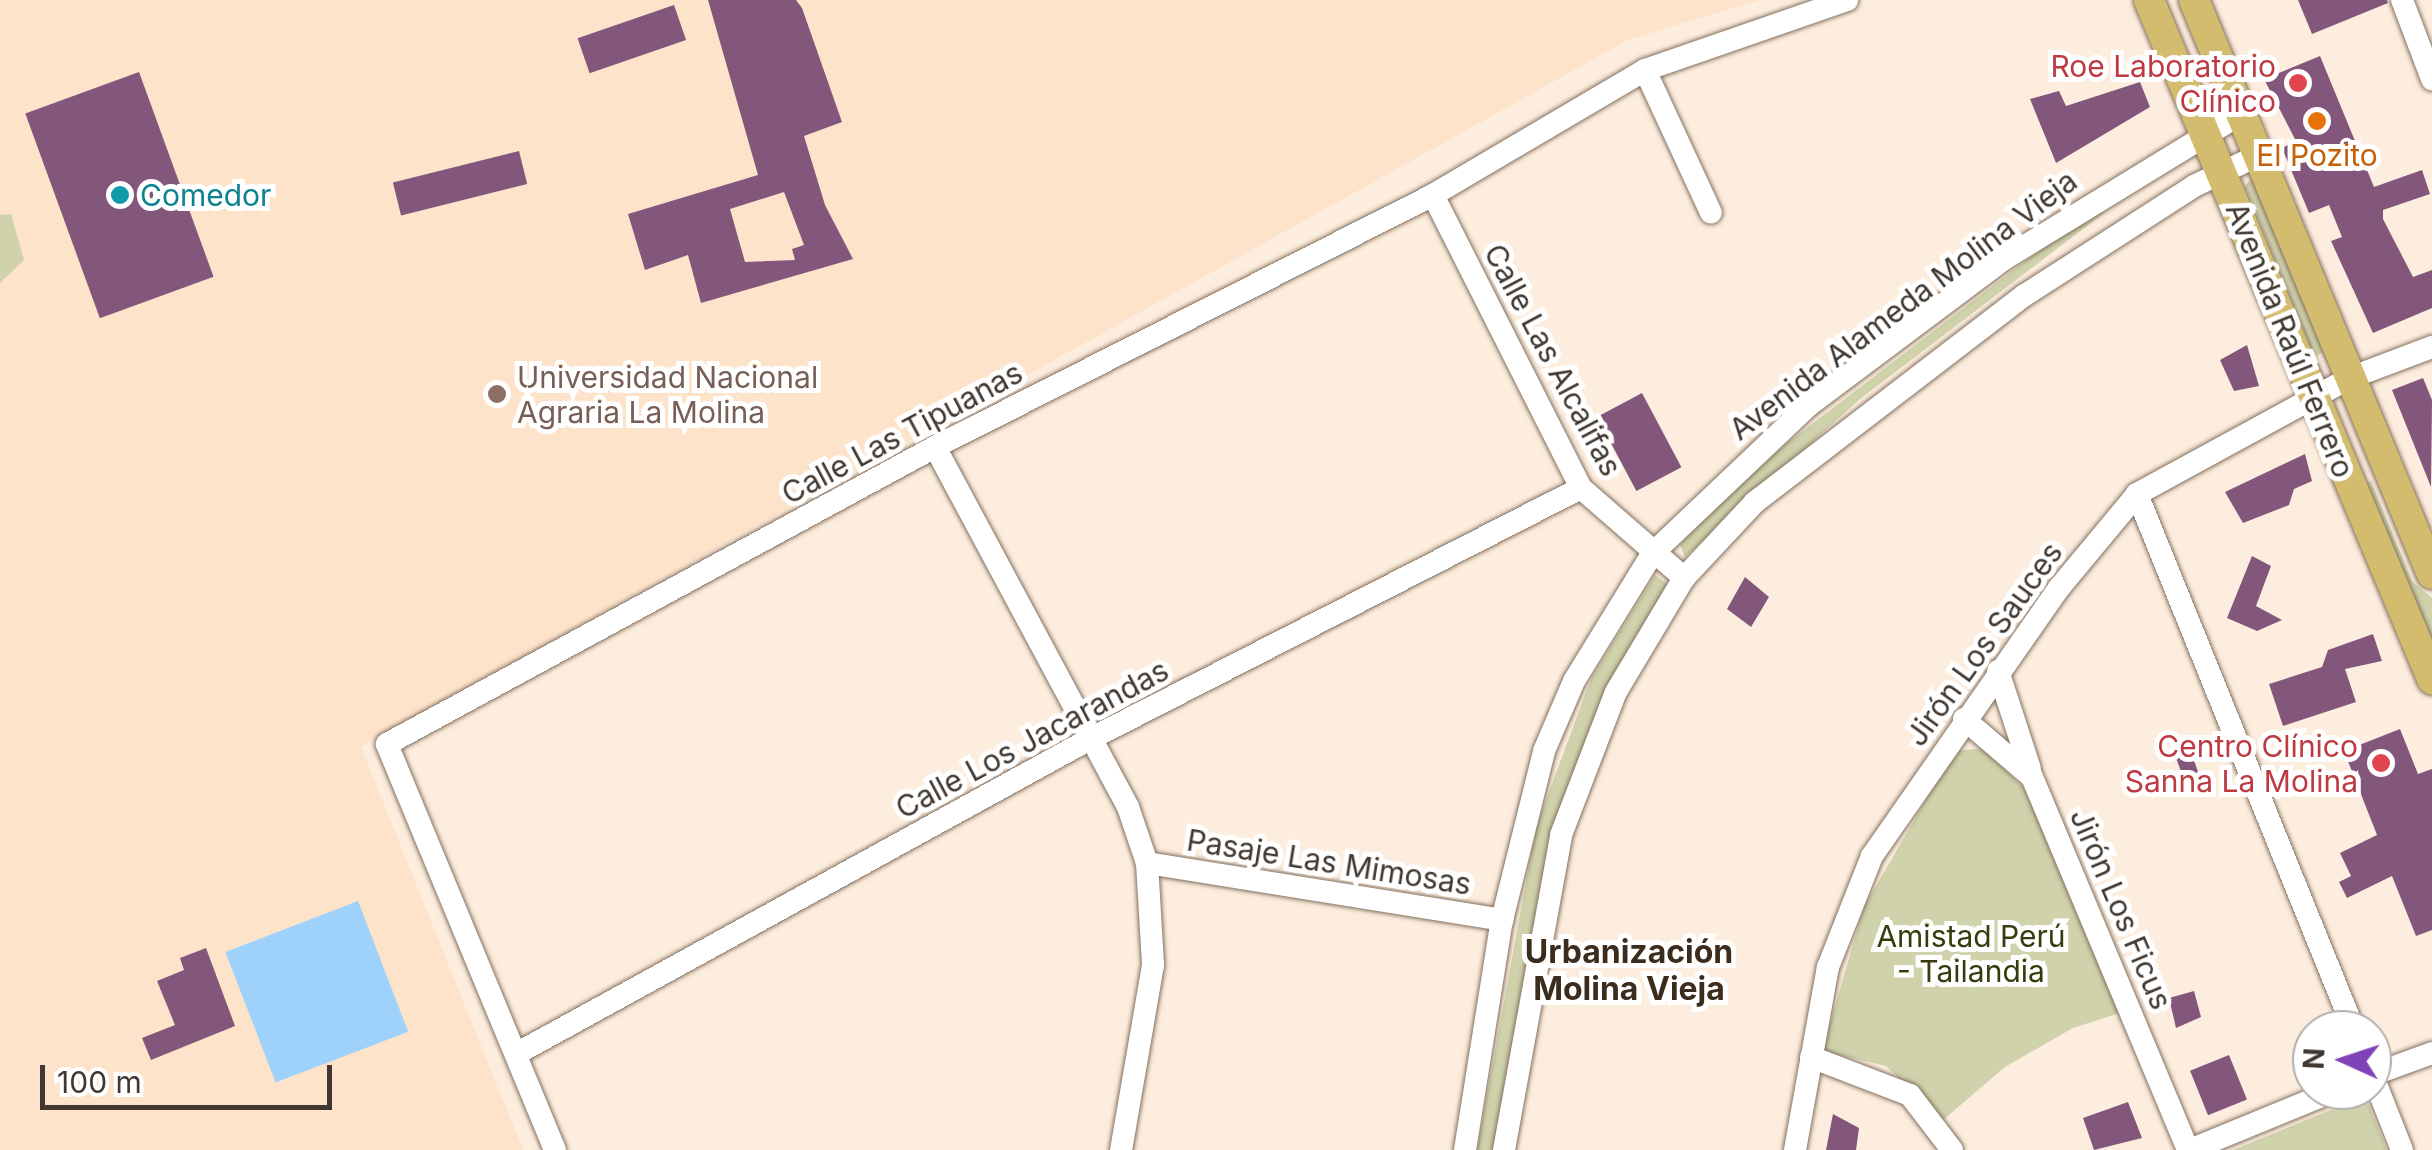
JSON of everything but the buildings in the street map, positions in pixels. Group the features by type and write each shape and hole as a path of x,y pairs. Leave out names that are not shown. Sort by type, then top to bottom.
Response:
{"main road":[{"name":"Avenida Raúl Ferrero","path":"2149,0 2432,679"},
{"name":"Avenida Raúl Ferrero","path":"2194,0 2432,573"},
{"path":"2174,65 2200,93 2215,90 2220,66"},
{"path":"2348,482 2387,472"}],"street":[{"name":"Calle Las Tipuanas","path":"555,1150 387,744 936,447 1433,194 1645,70 1847,0"},
{"path":"2402,0 2427,50 2432,79"},
{"path":"1645,70 1711,213"},
{"name":"Avenida Alameda Molina Vieja","path":"1466,1150 1502,920 1544,751 1574,681 1652,554 1809,405 2106,190 2240,115"},
{"path":"1504,1150 1561,835 1616,692 1684,578 1755,502 1834,438 2127,228 2220,171 2257,156"},
{"path":"2106,190 2127,228"},
{"name":"Calle Las Alcalifas","path":"1433,194 1581,488 1684,578"},
{"name":"Jirón Los Sauces","path":"1796,1150 1828,967 1864,872 1964,719 2137,494 2203,452 2316,402 2350,378 2432,347"},
{"path":"936,447 1128,807 1148,864 1152,965 1121,1150"},
{"name":"Calle Los Jacarandas","path":"516,1054 1090,739 1581,488"},
{"path":"2137,494 2346,1010"},
{"path":"1998,672 2032,778"},
{"name":"Jirón Los Ficus","path":"1964,719 2032,778 2189,1150"},
{"name":"Pasaje Las Mimosas","path":"1148,864 1502,920"},
{"path":"2392,1067 2432,1052"},
{"path":"1811,1057 1910,1094 1952,1150"},
{"path":"2189,1150 2292,1108"},
{"path":"2386,1110 2402,1150"}],"shaded area":[{"name":"Universidad Nacional Agraria La Molina","path":"0,0 1760,0 1628,40 361,747 523,1150 0,1150"}],"green space":[{"path":"2254,176 2332,369 2322,353 2315,357 2245,186"},
{"path":"2095,208 2104,213 1860,399 1685,557 1680,545 1731,486"},
{"path":"11,214 24,260 0,283 0,215"},
{"path":"2371,481 2412,581 2432,598 2432,665 2362,486"},
{"path":"1655,575 1667,584 1603,695 1551,834 1498,1150 1477,1150 1536,827 1591,679"},
{"name":"Amistad Perú - Tailandia","path":"1985,748 2030,795 2123,1012 2073,1028 2005,1067 1943,1120 1886,1066 1822,1051 1864,907 1954,751"},
{"path":"2331,1110 2371,1110 2387,1150 2233,1150"}],"water":[{"path":"358,901 408,1032 276,1083 225,952"}],"place":[{"name":"Roe Laboratorio Clínico","path":"2298,83"},
{"name":"El Pozito","path":"2317,121"},
{"name":"Comedor","path":"120,195"},
{"name":"Universidad Nacional Agraria La Molina","path":"497,394"},
{"name":"Centro Clínico Sanna La Molina","path":"2381,763"}],"district":[{"name":"Urbanización Molina Vieja","path":"1629,972"}]}
